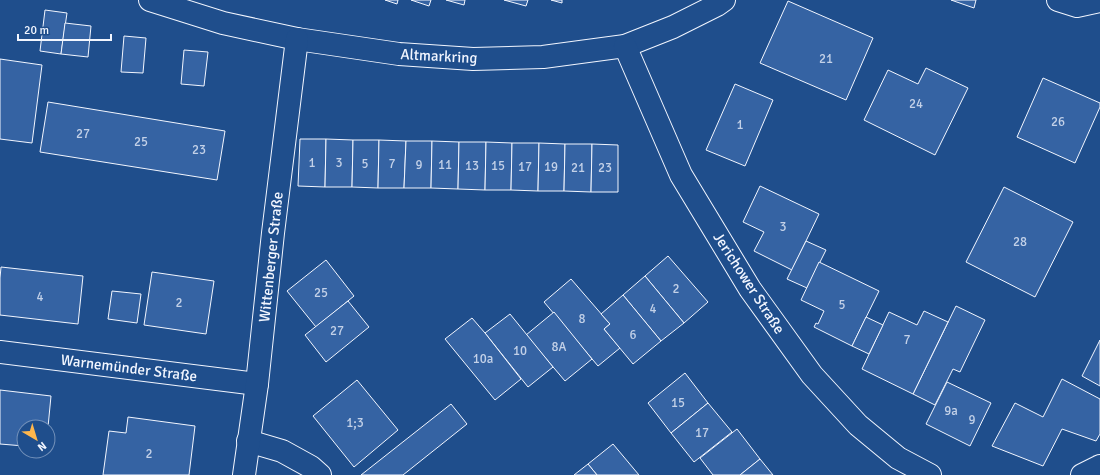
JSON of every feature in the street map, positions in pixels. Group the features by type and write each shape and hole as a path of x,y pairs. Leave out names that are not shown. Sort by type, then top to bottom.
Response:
{"street":[{"name":"Altmarkring","path":"150,0 223,23 296,39 400,54 473,59 543,57 625,46 673,27 724,0"},
{"path":"1058,0 1077,6 1100,1"},
{"name":"Wittenberger Straße","path":"244,475 257,384 296,39"},
{"name":"Jerichower Straße","path":"625,46 681,175 750,289 812,375 858,425 898,458 930,475"},
{"name":"Warnemünder Straße","path":"0,352 257,384"},
{"path":"248,441 282,451 311,467 320,475"},
{"path":"1082,475 1100,466"}],"building":[{"path":"385,0 398,0 397,4"},
{"path":"411,0 431,0 429,6"},
{"path":"446,0 465,0 464,5"},
{"path":"504,0 528,0 526,6"},
{"path":"551,0 562,0 562,3"},
{"path":"951,0 976,0 974,8"},
{"path":"788,1 873,38 846,100 760,63"},
{"path":"45,10 67,13 61,54 40,51"},
{"path":"65,23 91,26 88,57 61,54"},
{"path":"124,36 146,38 143,73 121,72"},
{"path":"184,50 208,52 204,86 181,84"},
{"path":"0,59 42,65 32,143 0,139"},
{"path":"926,68 968,88 935,155 864,120 888,70 918,84"},
{"path":"1043,78 1100,103 1100,107 1075,163 1017,137"},
{"path":"735,84 773,100 745,166 706,150"},
{"path":"48,102 225,131 217,180 40,152"},
{"path":"300,139 326,139 325,187 298,186"},
{"path":"326,139 353,140 352,187 325,187"},
{"path":"353,140 379,140 378,188 352,187"},
{"path":"379,140 406,141 404,188 378,188"},
{"path":"406,141 432,141 431,188 404,188"},
{"path":"432,141 459,142 458,189 431,188"},
{"path":"459,142 486,142 485,190 458,189"},
{"path":"486,142 512,143 511,190 485,190"},
{"path":"512,143 539,143 538,191 511,190"},
{"path":"539,143 565,144 564,191 538,191"},
{"path":"565,144 592,144 591,192 564,191"},
{"path":"592,144 618,145 618,192 591,192"},
{"path":"760,186 819,214 792,270 754,251 764,232 743,222"},
{"path":"1004,187 1073,222 1035,297 966,262"},
{"path":"806,241 826,250 807,288 787,279"},
{"path":"668,256 708,302 684,323 645,276"},
{"path":"326,260 354,296 316,327 287,291"},
{"path":"819,262 879,291 852,346 814,327 816,323 818,324 824,311 801,300"},
{"path":"1,267 83,276 78,324 0,315"},
{"path":"152,272 214,281 206,334 144,325"},
{"path":"645,276 684,323 661,341 623,295"},
{"path":"571,279 610,324 604,329 620,348 598,366 544,302"},
{"path":"112,291 141,294 137,323 108,319"},
{"path":"623,295 661,341 633,364 604,329 610,324 601,314"},
{"path":"348,301 369,327 326,362 305,335"},
{"path":"956,306 985,320 960,372 953,369 935,405 913,394"},
{"path":"924,311 948,322 913,394 862,369 889,312 917,325"},
{"path":"554,312 592,359 565,381 526,335"},
{"path":"510,314 553,367 528,387 485,333"},
{"path":"866,317 883,325 869,354 852,346"},
{"path":"472,318 521,379 495,400 445,339"},
{"path":"1100,340 1100,386 1082,376"},
{"path":"685,373 708,403 671,433 648,403"},
{"path":"1062,379 1100,399 1100,434 1096,441 1062,429 1043,466 992,446 1015,403 1043,417"},
{"path":"357,380 398,430 354,467 313,416"},
{"path":"947,382 991,403 970,446 926,424"},
{"path":"0,390 51,396 49,419 16,419 16,445 0,444"},
{"path":"708,403 732,432 694,462 671,433"},
{"path":"451,404 467,424 403,475 361,475"},
{"path":"128,417 195,426 189,475 103,475 109,431 126,433"},
{"path":"737,429 760,459 740,475 713,475 700,458"},
{"path":"613,444 639,475 597,475 588,464"},
{"path":"760,459 773,475 740,475"},
{"path":"588,464 597,475 574,475"}]}
